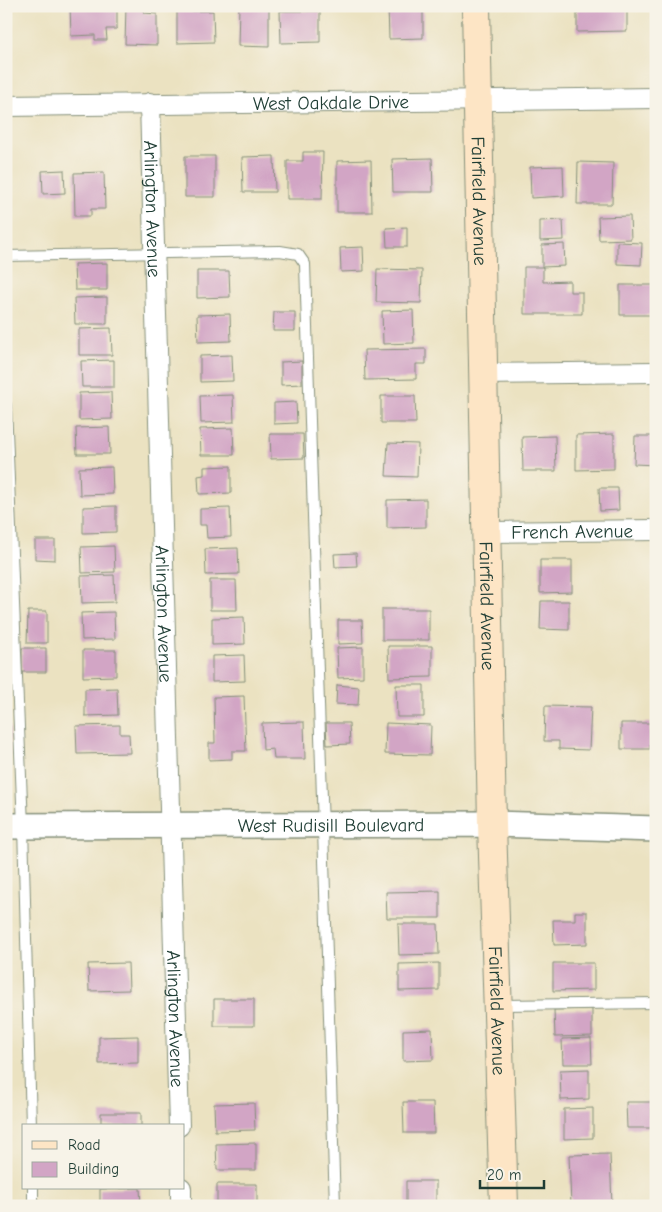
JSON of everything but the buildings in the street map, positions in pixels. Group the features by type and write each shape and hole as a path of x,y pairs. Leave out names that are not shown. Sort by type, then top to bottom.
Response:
{"main road":[{"name":"Fairfield Avenue","path":"476,6 488,532 492,824 504,1206"}],"street":[{"name":"West Oakdale Drive","path":"6,106 656,98"},
{"name":"Arlington Avenue","path":"150,103 172,825 179,1124"},
{"path":"483,374 656,372"},
{"name":"French Avenue","path":"488,532 656,530"},
{"name":"West Rudisill Boulevard","path":"14,826 492,824 656,829"},
{"path":"181,1190 181,1206"}],"lane":[{"path":"6,256 288,251 298,254 305,264 335,1206"},
{"path":"6,405 14,826 31,1124"},
{"path":"498,1005 656,1003"},
{"path":"32,1190 33,1206"}]}
